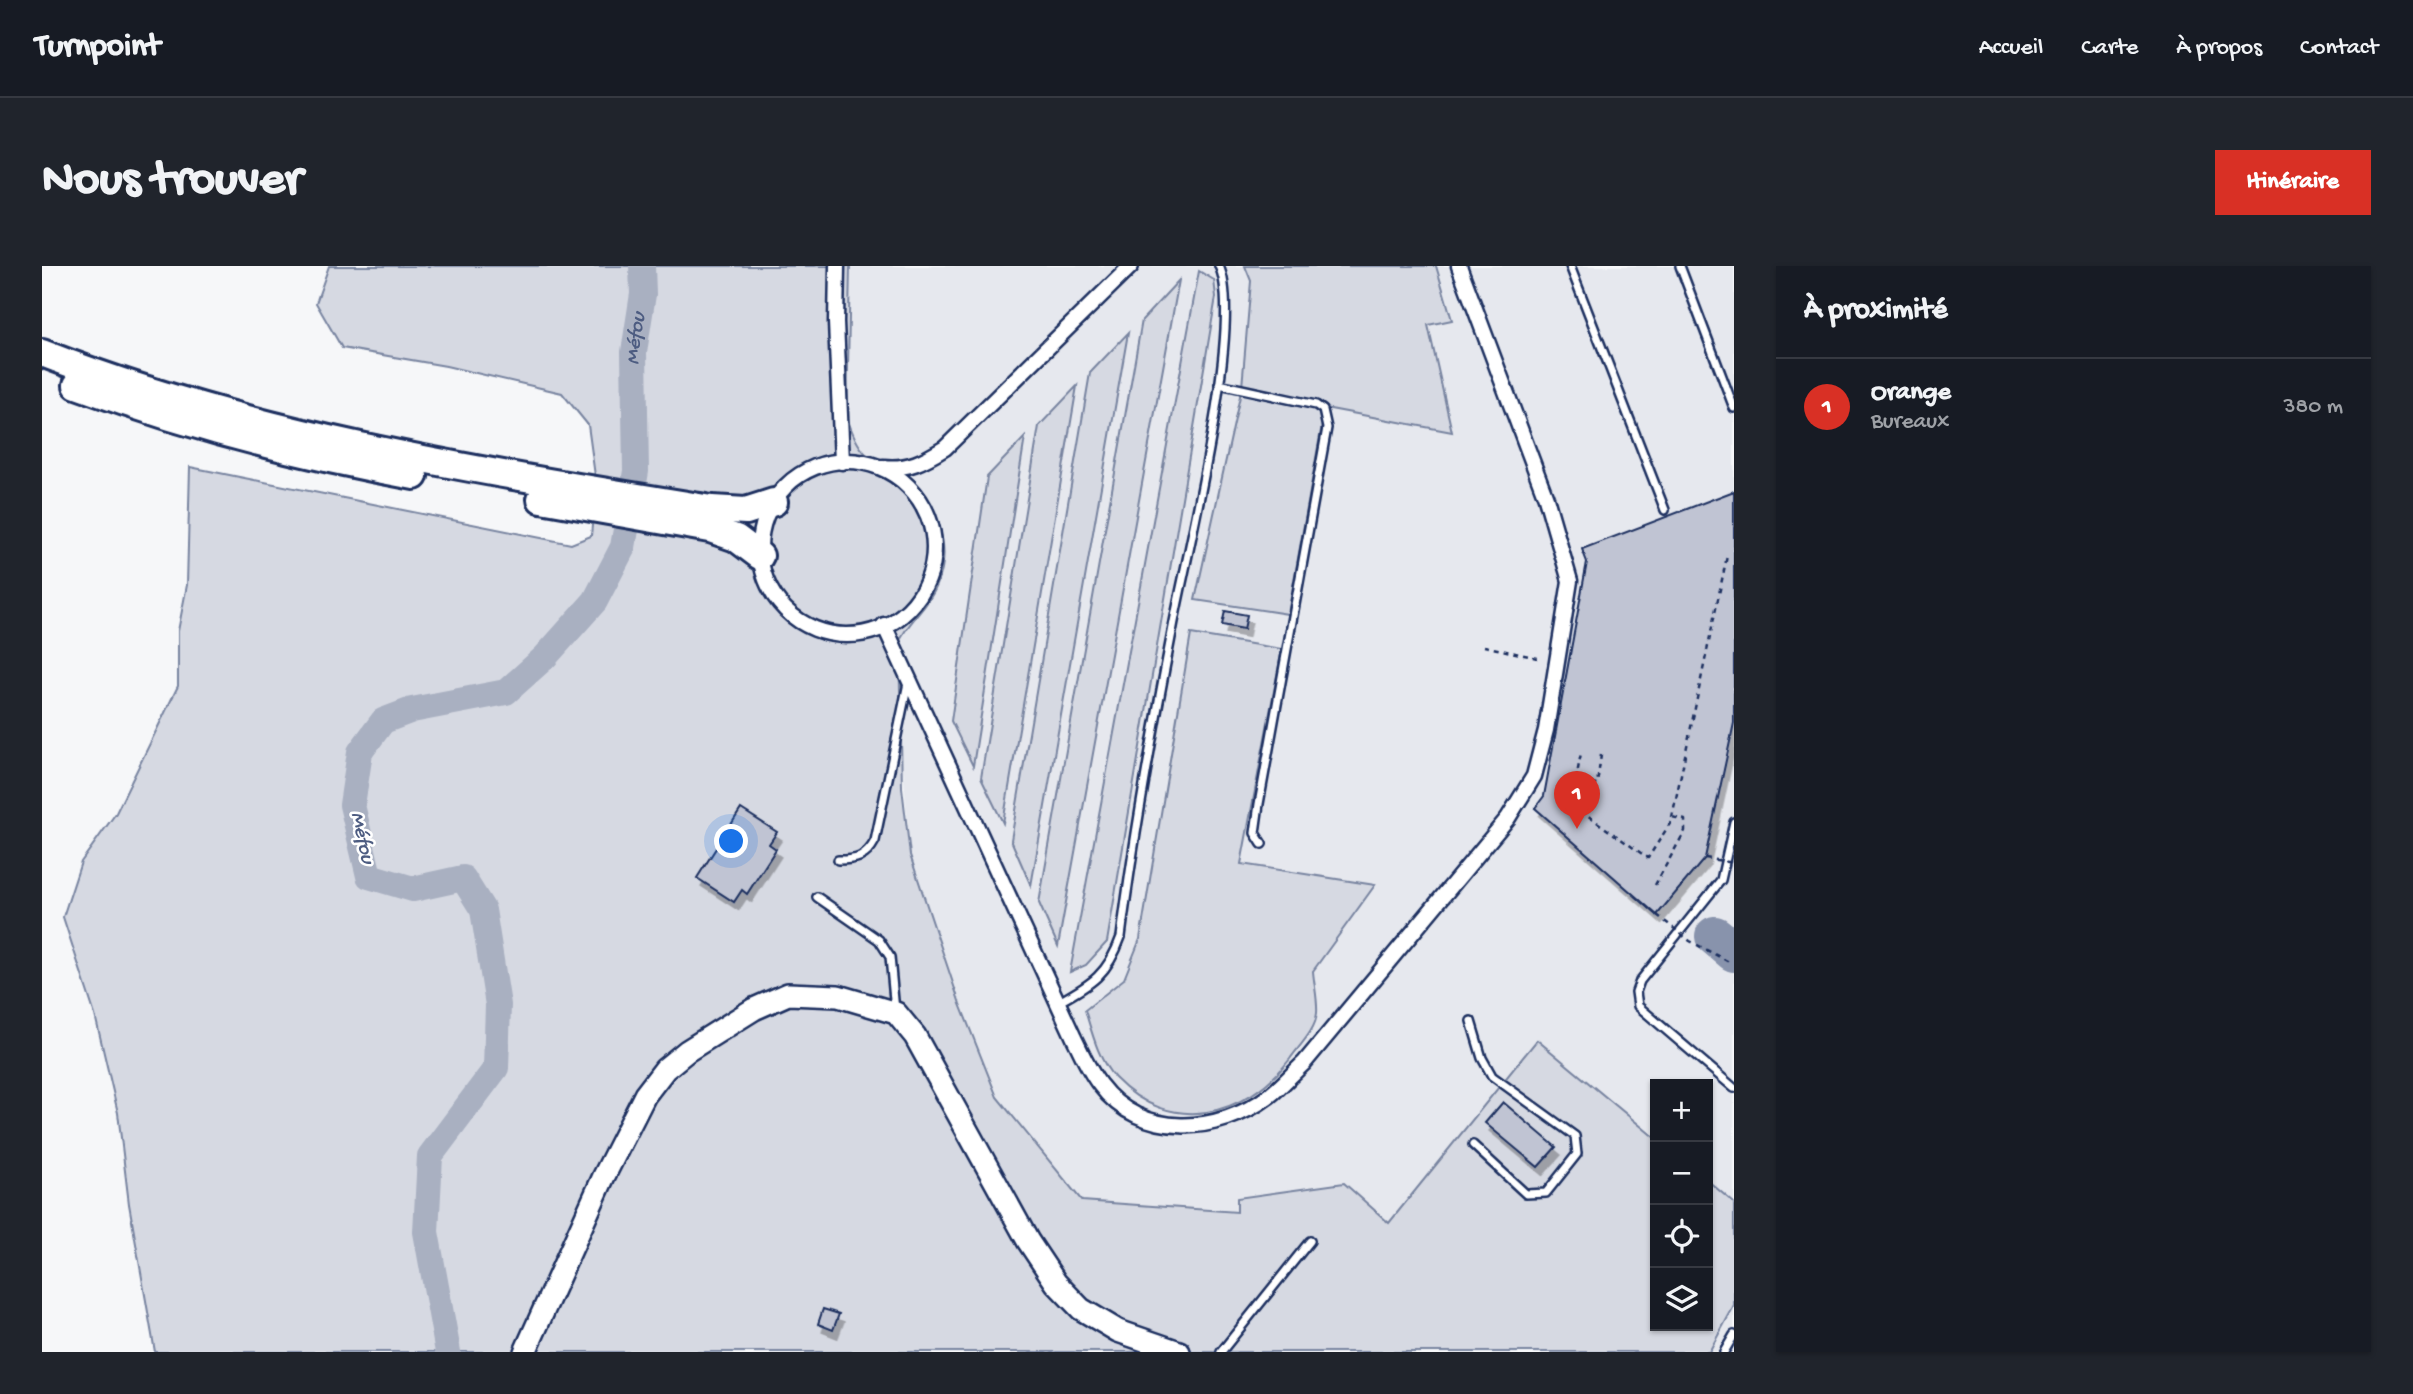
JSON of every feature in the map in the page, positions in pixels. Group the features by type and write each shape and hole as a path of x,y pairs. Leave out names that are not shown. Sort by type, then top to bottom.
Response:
{"highway":[{"path":"42,353 194,405 534,489"},
{"path":"42,372 147,411 315,458 534,489 711,519 774,502"},
{"path":"711,519 761,556"}],"main road":[{"path":"525,1352 604,1176 645,1095 665,1069 687,1051 754,1009 788,995 838,996 895,1013 915,1035 1028,1241 1056,1283 1081,1309 1118,1331 1179,1352"}],"street":[{"path":"837,266 836,323 842,461"},
{"path":"874,466 889,472 913,490 928,516 934,545 934,561 924,589 905,613 870,632 845,635 820,630 797,619 779,602 766,580 761,556 763,528 774,502 796,478 826,464 842,461 900,469 919,464 945,449 1130,266"},
{"path":"884,625 1100,1086 1132,1113 1154,1122 1200,1126 1220,1122 1269,1096 1304,1063 1508,818 1534,776 1559,663 1568,571 1546,498 1459,266"}],"lane":[{"path":"1059,1002 1090,985 1103,972 1114,956 1121,937 1173,626 1219,384 1227,307 1225,277 1219,266"},
{"path":"1570,266 1665,510"},
{"path":"1680,266 1734,408"},
{"path":"1219,384 1316,405 1323,410 1326,428 1259,804 1255,832 1262,844"},
{"path":"838,860 855,860 869,853 874,841 909,679"},
{"path":"1734,822 1721,880 1640,981 1636,992 1638,1006 1734,1088"},
{"path":"817,897 879,940 891,964 895,1013"},
{"path":"1471,1021 1482,1058 1492,1076 1575,1136 1577,1154 1546,1193 1527,1194 1473,1145"},
{"path":"1222,1352 1310,1241"},
{"path":"1724,1352 1734,1335"}],"path":[{"path":"1581,753 1576,780 1567,801 1648,858 1672,817 1727,556"},
{"path":"1484,646 1559,663"},
{"path":"1576,780 1597,784 1601,755"},
{"path":"1655,885 1685,831 1685,820 1672,817"},
{"path":"1705,858 1734,863"},
{"path":"1657,915 1690,941 1729,962"}],"shaded area":[{"path":"329,266 850,266 847,417 866,454 904,478 927,504 941,534 943,550 937,585 899,642 902,787 910,855 960,1004 997,1097 1082,1201 1237,1212 1237,1198 1344,1183 1389,1223 1537,1040 1650,1134 1650,1331 1713,1331 1713,1185 1734,1203 1734,1306 1709,1352 155,1352 129,1204 118,1113 95,1015 63,917 81,862 116,813 178,686 178,631 187,585 190,467 571,544 591,536 596,483 588,425 562,393 446,366 342,348 316,303"},
{"path":"850,266 1734,266 1734,1203 1713,1185 1713,1079 1650,1079 1650,1134 1537,1041 1389,1224 1237,1198 1237,1212 1083,1201 997,1097 960,1004 910,855 901,745 899,642 903,632 889,467 867,455 854,437 847,417"},
{"path":"1245,266 1436,266 1452,320 1428,325 1452,432 1325,408 1288,614 1195,600 1242,387 1251,281"},
{"path":"1199,271 1214,280 1216,297 1107,942 1086,965 1070,972"},
{"path":"1179,280 1058,946 1039,903 1142,320"},
{"path":"1128,333 1031,886 1011,840 1090,373"},
{"path":"1077,386 1003,823 981,778 1039,426"},
{"path":"1025,437 973,766 951,721 987,477"},
{"path":"1191,634 1282,649 1241,864 1375,885 1313,971 1316,1019 1290,1059 1272,1079 1252,1095 1230,1106 1207,1112 1183,1113 1160,1108 1137,1096 1115,1078 1100,1055 1085,1010 1124,979 1140,939"},
{"path":"1734,1306 1734,1352 1709,1352"}],"building":[{"path":"1734,491 1734,723 1705,858 1657,915 1535,808 1544,796 1587,562 1582,549"},
{"path":"1225,611 1247,615 1244,629 1222,625"},
{"path":"741,809 777,832 769,844 776,849 747,894 742,890 734,902 697,878"},
{"path":"1503,1102 1556,1147 1538,1167 1485,1123"},
{"path":"823,1309 839,1314 833,1330 818,1324"}],"waterway":[{"name":"Méfou","path":"448,1352 426,1232 430,1156 496,1068 498,1005 483,910 463,878 413,889 369,876 352,805 360,752 383,721 412,710 506,692 545,657 595,601 623,547 636,471 634,352 643,294 642,266"}],"taxiway":[{"path":"1715,936 1734,952"}],"place":[{"name":"Orange","path":"1577,829"}]}
